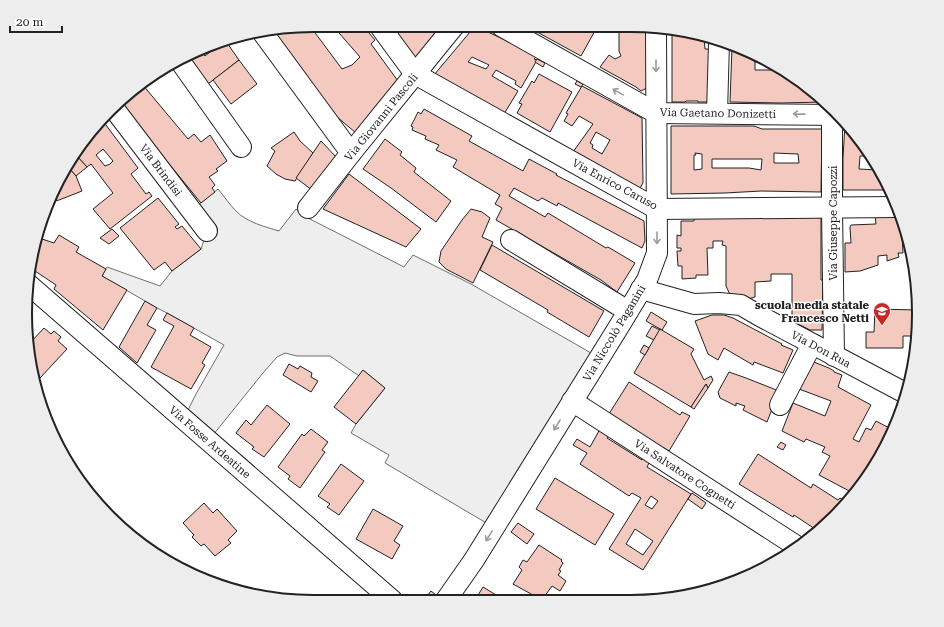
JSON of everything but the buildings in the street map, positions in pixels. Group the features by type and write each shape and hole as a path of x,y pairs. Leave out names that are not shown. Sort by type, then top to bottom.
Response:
{"street":[{"name":"Via Enrico Caruso","path":"384,32 415,74 657,209 891,207"},
{"name":"Via Giovanni Pascoli","path":"308,208 449,32"},
{"name":"Via Gaetano Donizetti","path":"512,32 656,113 831,115"},
{"name":"Via Niccolò Paganini","path":"450,595 474,560 647,280 657,254 656,33"},
{"path":"265,36 351,154"},
{"path":"717,114 719,46"},
{"path":"183,65 241,147"},
{"name":"Via Brindisi","path":"116,112 207,231"},
{"name":"Via Giuseppe Capozzi","path":"834,356 832,207 835,120"},
{"path":"511,240 628,311"},
{"name":"Via Fosse Ardeatine","path":"33,289 386,595"},
{"name":"Via Don Rua","path":"641,289 694,304 718,303 741,305 901,391"},
{"path":"780,405 812,344"},
{"name":"Via Salvatore Cognetti","path":"572,401 793,544"}],"shaded area":[{"path":"218,189 240,215 262,226 279,231 296,209 310,219 404,267 413,255 471,284 591,353 488,524 385,463 389,455 351,433 356,424 385,388 363,370 359,376 330,356 297,356 285,353 277,357 213,435 188,410 224,345 102,276 107,267 160,286 172,271 201,249 205,237 197,206"}],"place":[{"name":"scuola media statale Francesco Netti","path":"882,326"}]}
